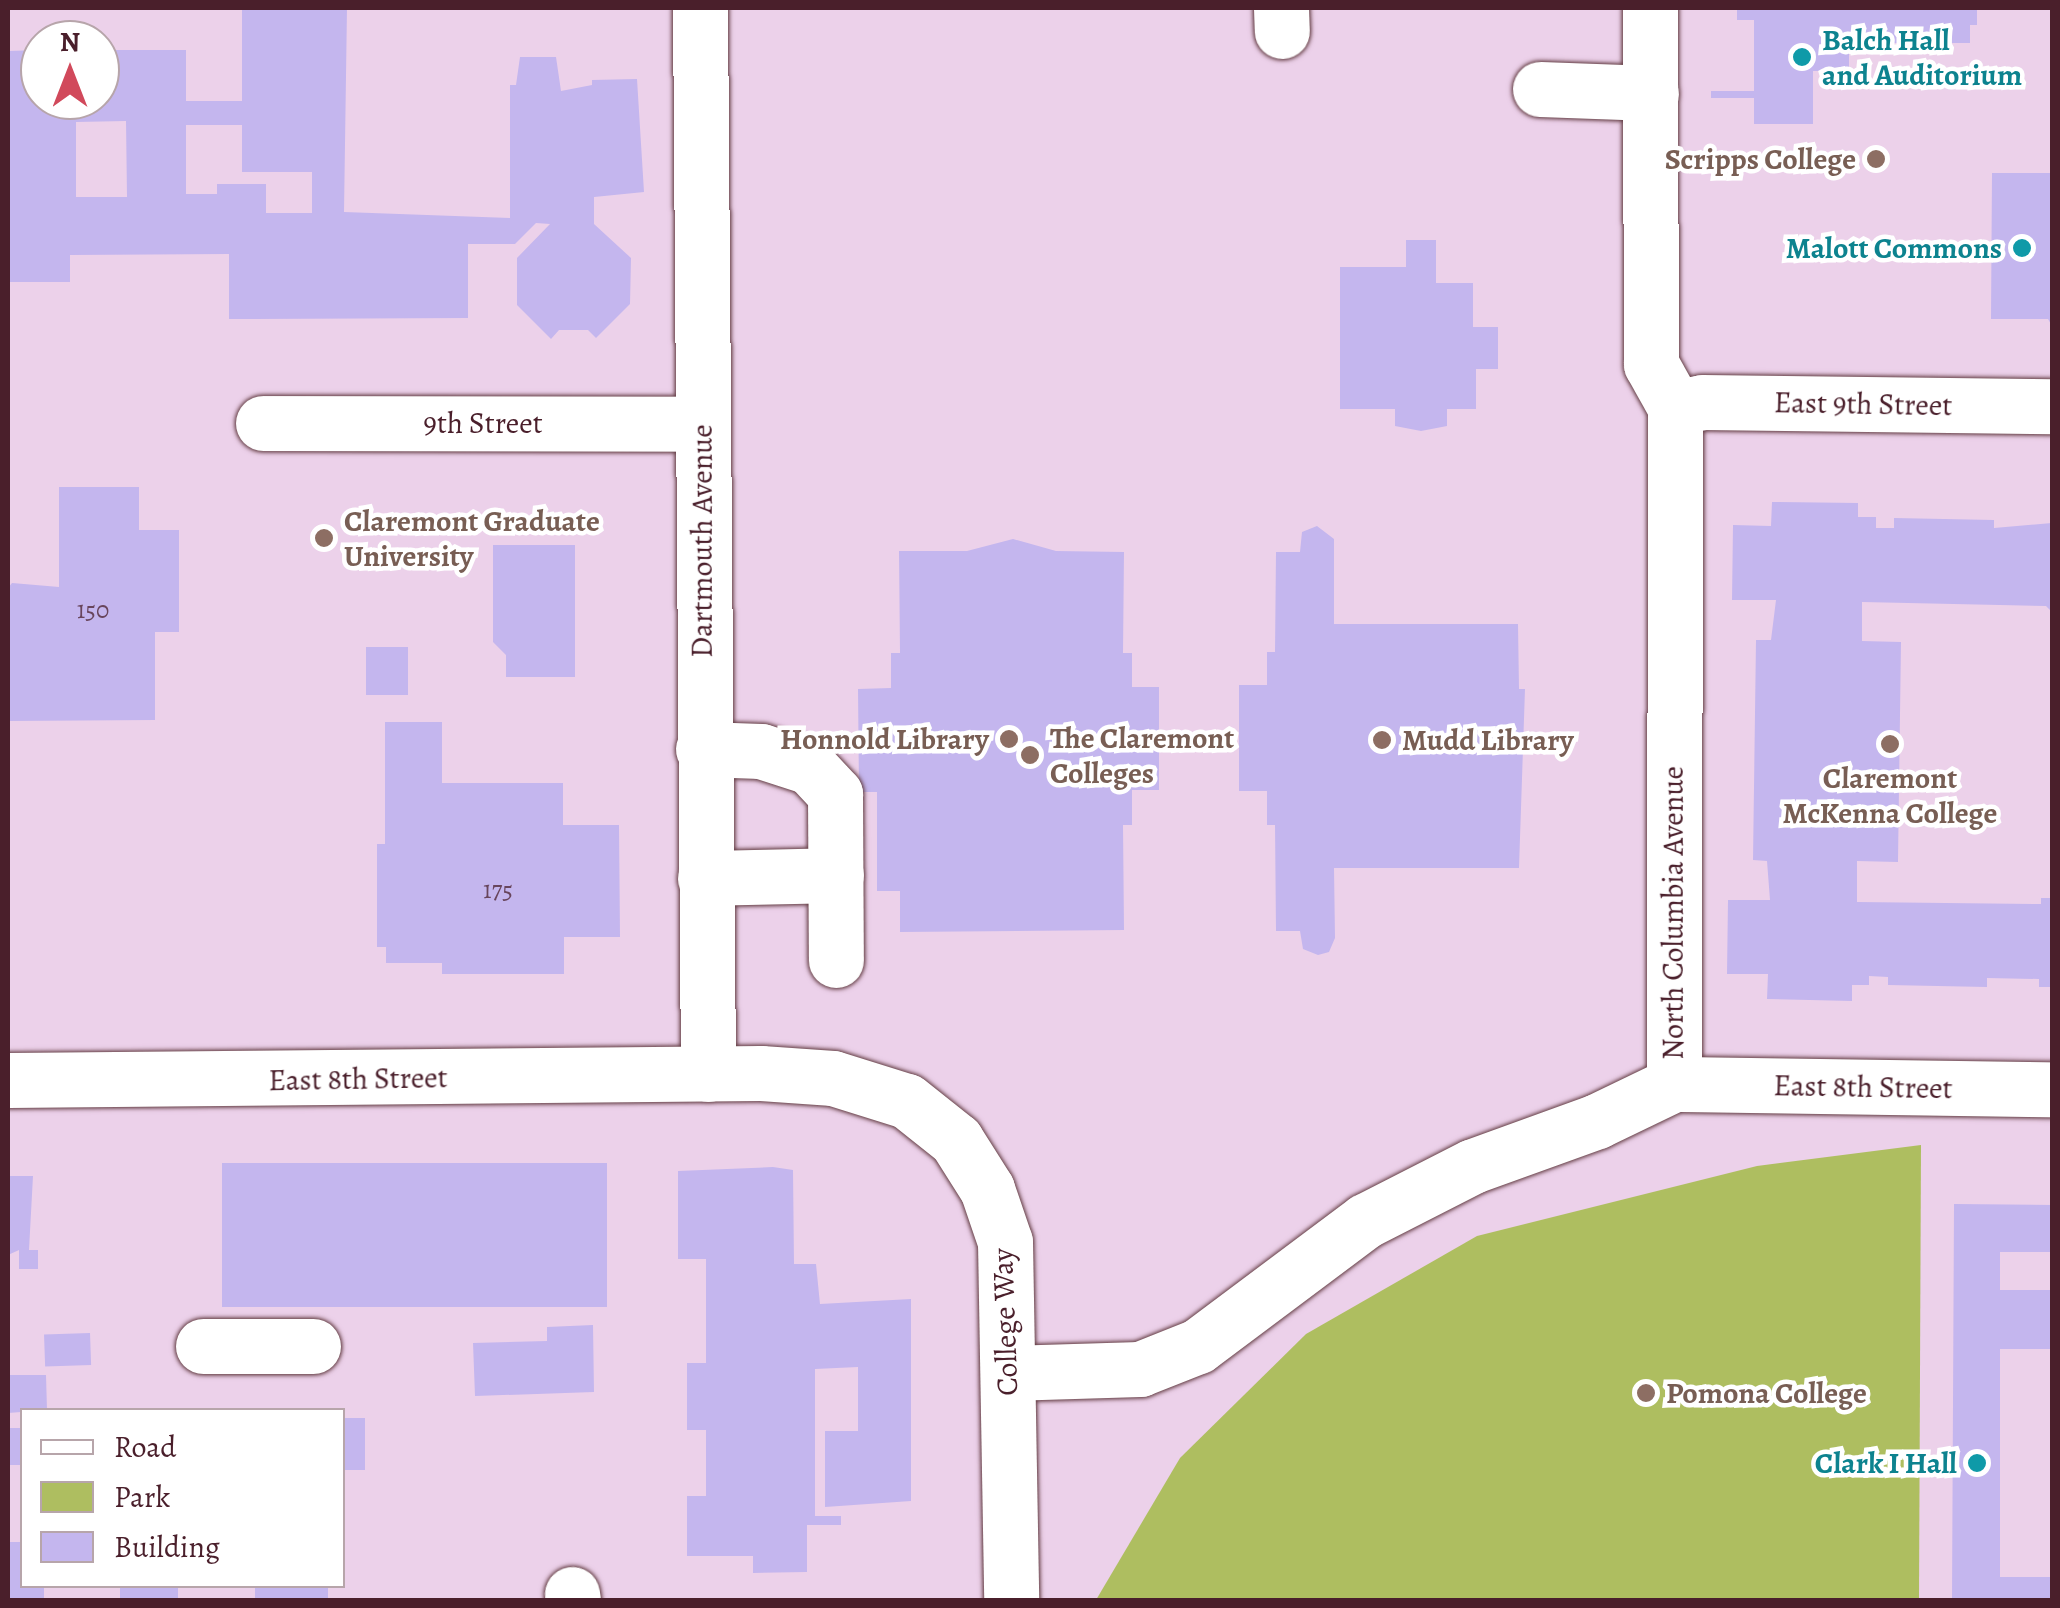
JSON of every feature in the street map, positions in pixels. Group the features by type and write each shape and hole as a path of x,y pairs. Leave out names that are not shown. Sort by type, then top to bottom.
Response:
{"street":[{"name":"Dartmouth Avenue","path":"700,8 708,1074"},
{"name":"North Columbia Avenue","path":"1008,1373 1140,1369 1198,1346 1365,1221 1473,1166 1596,1121 1674,1084 1675,407 1651,364 1650,8"},
{"path":"1540,89 1652,92"},
{"name":"East 9th Street","path":"1675,407 1702,402 2052,406"},
{"name":"9th Street","path":"263,423 702,424"},
{"path":"703,749 761,751 810,767 835,794 836,960"},
{"path":"705,878 836,875"},
{"name":"East 8th Street","path":"8,1080 708,1074"},
{"name":"College Way","path":"708,1074 833,1078 906,1102 956,1140 988,1189 1005,1242 1011,1600"},
{"name":"East 8th Street","path":"1674,1084 2052,1090"},
{"path":"203,1346 313,1346"}],"shaded area":[{"name":"The Claremont Colleges","path":"8,8 2052,8 2052,1600 8,1600"}],"green space":[{"name":"Pomona College","path":"1921,1145 1919,1600 1096,1600 1180,1458 1306,1334 1477,1236 1757,1166"}],"building":[{"path":"242,8 347,8 344,212 510,218 510,85 516,85 520,57 556,57 561,91 592,85 592,80 637,79 644,192 594,197 594,224 631,258 630,304 596,338 588,330 559,330 551,339 517,305 517,258 550,224 536,223 515,244 468,244 468,318 229,319 229,254 70,255 70,282 8,282 8,51 20,51 20,120 120,120 120,50 186,50 186,101 242,101","holes":["126,121 127,197 76,197 76,122","186,125 242,125 242,172 312,172 312,213 266,213 266,184 217,184 217,194 186,194"]},
{"name":"Balch Hall and Auditorium","path":"1737,8 1977,8 1977,25 1970,25 1970,43 1849,43 1849,71 1813,71 1813,124 1754,124 1754,98 1711,98 1711,91 1754,91 1754,20 1737,20"},
{"name":"Malott Commons","path":"1992,173 2051,173 2052,326 2048,319 1991,319"},
{"path":"1406,240 1436,240 1436,283 1473,283 1473,327 1498,327 1498,369 1476,369 1476,409 1447,409 1447,426 1421,431 1395,426 1395,409 1340,409 1340,267 1406,267"},
{"path":"59,487 139,487 139,530 179,530 179,632 155,632 155,720 8,721 8,588 12,583 59,587"},
{"path":"1772,502 1858,503 1858,517 1876,517 1876,528 1894,528 1894,518 1994,520 1994,528 2052,523 2052,612 2046,606 1862,602 1862,641 1901,642 1898,862 1857,861 1857,902 2041,904 2041,898 2052,898 2052,987 2039,987 2039,979 1987,978 1987,987 1888,985 1888,977 1869,976 1869,985 1852,985 1852,1001 1767,999 1768,974 1727,974 1728,900 1770,900 1767,861 1753,860 1756,640 1771,640 1776,600 1732,600 1733,525 1771,526"},
{"name":"Mudd Library","path":"1317,526 1334,539 1334,624 1518,624 1519,689 1525,689 1519,868 1334,868 1335,938 1329,952 1318,955 1303,949 1300,931 1276,931 1275,825 1267,825 1267,791 1239,791 1239,685 1267,685 1267,652 1275,652 1276,552 1300,552 1302,532"},
{"name":"Honnold Library","path":"1013,539 1056,551 1124,552 1123,653 1132,653 1132,687 1159,687 1159,790 1132,790 1132,825 1123,825 1124,930 900,932 900,891 877,891 877,792 859,792 858,689 891,688 891,653 900,653 899,551 967,551"},
{"path":"493,545 575,545 575,677 506,677 506,655 493,642"},
{"path":"366,647 408,647 408,695 366,695"},
{"path":"385,722 442,722 442,783 563,783 563,825 619,825 620,937 564,937 564,974 442,974 442,963 386,963 386,947 377,947 377,844 385,844"},
{"path":"222,1163 607,1163 607,1307 222,1307"},
{"path":"773,1167 793,1170 794,1264 816,1264 820,1304 911,1299 911,1501 825,1507 825,1431 858,1431 858,1367 815,1369 815,1516 841,1516 841,1525 807,1525 807,1572 753,1573 753,1556 687,1556 687,1496 706,1496 706,1430 687,1430 687,1363 706,1363 706,1259 678,1259 678,1171"},
{"path":"8,1176 33,1176 29,1250 38,1250 38,1269 19,1269 19,1250 8,1255"},
{"name":"Clark I Hall","path":"1954,1204 2052,1205 2052,1252 2000,1252 2000,1290 2052,1290 2052,1349 2000,1349 2000,1577 2052,1577 2052,1600 1952,1600"},
{"path":"593,1325 594,1392 475,1396 473,1343 547,1341 547,1327"},
{"path":"90,1333 91,1365 45,1367 44,1335"},
{"path":"10,1375 46,1375 47,1408 20,1408 20,1412 8,1413"},
{"path":"345,1418 365,1418 365,1470 345,1470"},
{"path":"8,1428 20,1428 20,1465 8,1465"},
{"path":"8,1542 20,1542 20,1588 44,1588 44,1600 8,1600"},
{"path":"120,1588 178,1588 178,1600 120,1600"},
{"path":"255,1588 328,1588 328,1600 255,1600"}],"place":[{"name":"Balch Hall and Auditorium","path":"1802,57"},
{"name":"Scripps College","path":"1876,159"},
{"name":"Malott Commons","path":"2022,248"},
{"name":"Claremont Graduate University","path":"324,538"},
{"name":"Honnold Library","path":"1009,739"},
{"name":"Mudd Library","path":"1382,740"},
{"name":"Claremont McKenna College","path":"1890,744"},
{"name":"The Claremont Colleges","path":"1030,755"},
{"name":"Pomona College","path":"1646,1393"},
{"name":"Clark I Hall","path":"1977,1463"}]}
